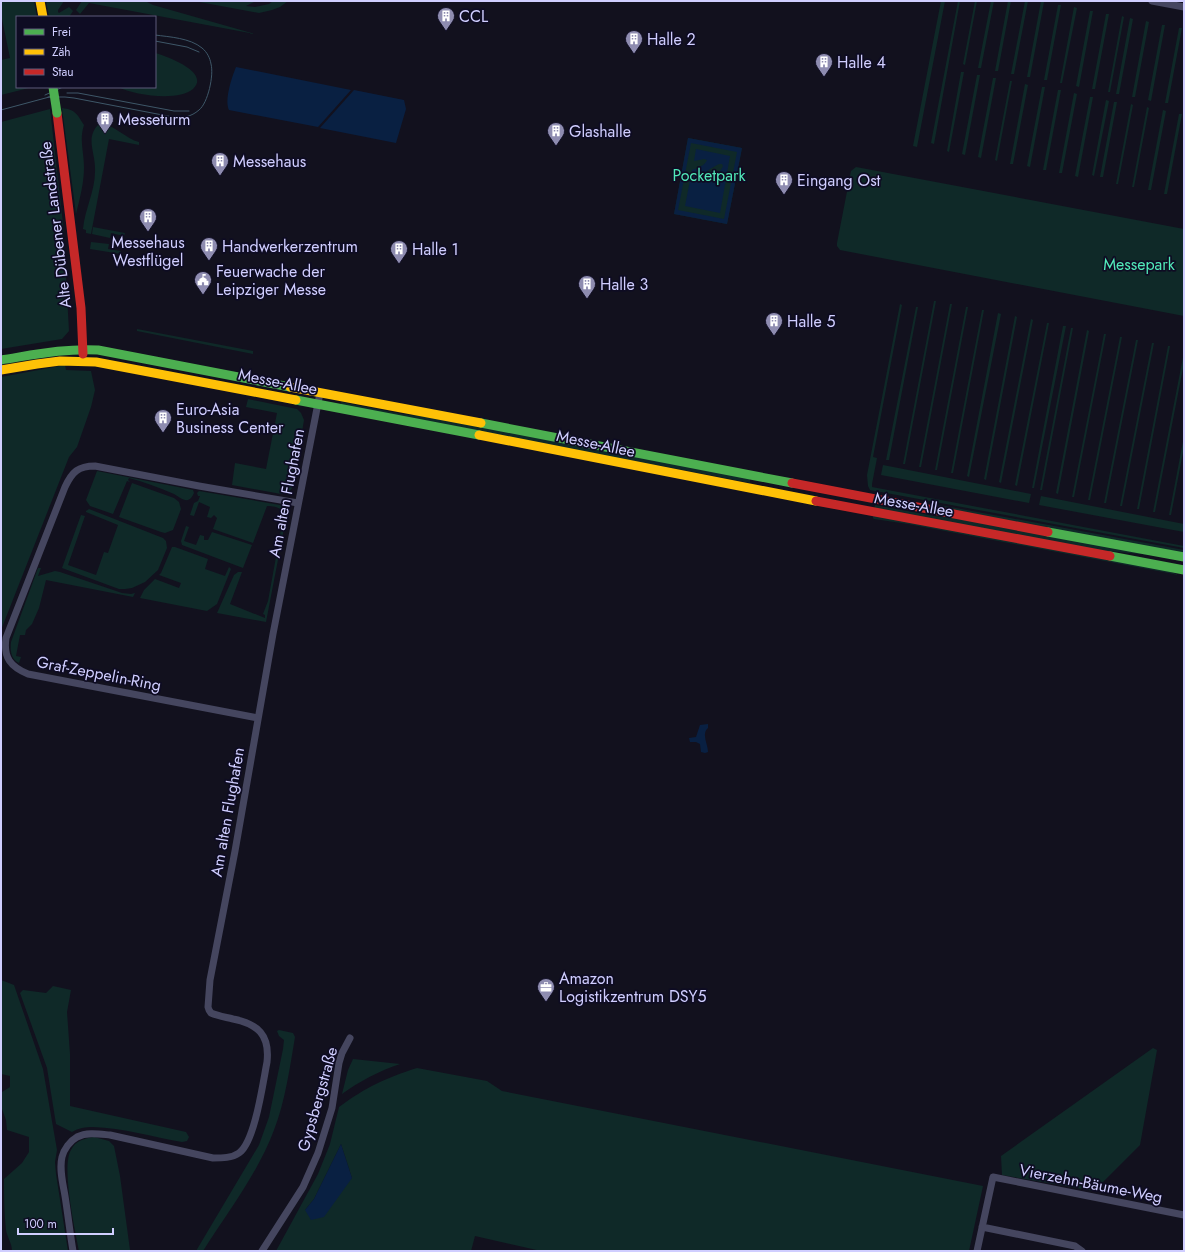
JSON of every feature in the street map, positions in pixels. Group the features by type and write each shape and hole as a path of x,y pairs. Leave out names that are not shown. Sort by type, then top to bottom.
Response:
{"main road":[{"path":"40,1 43,16"},
{"name":"Alte Dübener Landstraße","path":"53,88 81,308 83,349 82,360"},
{"name":"Messe-Allee","path":"1,360 57,351 83,349 98,350 1118,546 1184,556"},
{"name":"Messe-Allee","path":"1,370 82,360 122,366 853,509 909,518 1184,570"}],"street":[{"path":"1152,1 1184,7"},
{"name":"Am alten Flughafen","path":"73,1251 61,1164 62,1156 71,1141 85,1134 110,1135 212,1158 225,1158 240,1153 245,1147 254,1127 267,1062 268,1052 266,1042 256,1028 249,1023 211,1013 208,1007 210,980 320,393"},
{"name":"Graf-Zeppelin-Ring","path":"258,718 28,674 19,671 12,665 8,658 5,645 6,638 65,487 71,476 82,468 95,466 298,504"},
{"name":"Gypsbergstraße","path":"262,1251 303,1187 318,1153 332,1108 339,1063 342,1053 350,1038"},
{"name":"Vierzehn-Bäume-Weg","path":"982,1227 993,1177 1184,1215"},
{"path":"977,1251 982,1227 1075,1246 1082,1251"}],"green space":[{"path":"1,1 34,1 37,16 16,16 16,88 29,88 1,95 1,60 10,58 1,14"},
{"path":"46,1 64,1 58,10 59,13 69,7 73,11 70,16 49,16"},
{"path":"82,1 145,1 153,5 255,34 89,3 80,14 76,10"},
{"path":"194,1 256,1 246,6 255,7 269,4 273,1 288,1 280,7 259,13"},
{"path":"941,1 945,1 917,147 913,146"},
{"path":"958,1 960,1 934,144 931,143"},
{"path":"975,1 977,1 965,65 963,64"},
{"path":"991,1 994,1 981,68 978,68"},
{"path":"1008,1 1011,1 998,71 995,71"},
{"path":"1025,1 1028,1 1014,74 1011,74"},
{"path":"1041,1 1044,2 1030,77 1027,77"},
{"path":"1058,5 1061,5 1047,80 1044,80"},
{"path":"1074,7 1077,8 1062,83 1060,83"},
{"path":"1090,11 1093,11 1079,87 1076,86"},
{"path":"1106,14 1109,14 1095,89 1092,89"},
{"path":"1122,16 1124,17 1110,92 1108,92"},
{"path":"1130,18 1133,19 1119,94 1116,94"},
{"path":"1146,21 1149,22 1135,97 1132,97"},
{"path":"1162,25 1165,25 1151,101 1148,100"},
{"path":"1179,28 1182,28 1168,103 1165,103"},
{"path":"156,53 177,61 192,71 196,77 197,83 193,89 186,93 167,96 145,95 120,88 156,88"},
{"path":"961,72 964,72 949,152 947,151"},
{"path":"977,75 980,75 965,155 962,154"},
{"path":"993,78 996,78 981,158 978,157"},
{"path":"1010,81 1012,81 997,161 995,160"},
{"path":"1025,84 1028,85 1013,164 1010,164"},
{"path":"1042,87 1045,87 1030,167 1027,166"},
{"path":"1058,90 1061,90 1046,170 1043,170"},
{"path":"1074,93 1077,94 1062,173 1059,173"},
{"path":"1090,97 1093,97 1078,177 1075,176"},
{"path":"1106,100 1109,101 1094,176 1092,175"},
{"path":"1114,102 1117,102 1103,177 1100,177"},
{"path":"1131,104 1133,105 1118,184 1116,184"},
{"path":"1147,107 1149,108 1134,187 1132,187"},
{"path":"62,108 76,113 84,125 82,141 84,162 83,179 76,214"},
{"path":"50,109 63,223 69,331 62,339 1,349 1,122"},
{"path":"1163,110 1166,111 1151,190 1148,190"},
{"path":"1179,114 1182,114 1167,194 1164,194"},
{"path":"99,124 104,124 114,128 129,138 139,142 139,145 109,139 91,234 86,233 86,230 83,229 95,176 92,134"},
{"name":"Pocketpark","path":"688,138 742,148 727,224 674,214"},
{"name":"Messepark","path":"856,167 1184,229 1184,316 840,250 837,243 851,171"},
{"path":"93,227 125,233 124,236 111,233 110,238 92,234"},
{"path":"91,242 109,244 108,249 121,251 121,254 90,249"},
{"path":"934,301 936,301 905,464 903,464"},
{"path":"900,304 902,305 873,457 877,458 872,487 1184,546 1184,548 870,490 867,475"},
{"path":"950,304 952,304 921,467 919,467"},
{"path":"916,307 918,307 889,460 886,460"},
{"path":"966,307 968,307 937,470 935,470"},
{"path":"982,310 984,310 953,473 951,473"},
{"path":"998,313 1001,314 969,477 967,476"},
{"path":"1015,316 1017,317 986,480 984,479"},
{"path":"1031,319 1033,320 1001,483 999,482"},
{"path":"1047,323 1049,323 1017,486 1015,485"},
{"path":"1063,326 1066,326 1034,488 1032,488"},
{"path":"1071,328 1073,328 1042,490 1040,490"},
{"path":"137,329 253,351 253,354 137,331"},
{"path":"1087,330 1089,331 1058,494 1056,493"},
{"path":"1104,334 1106,334 1074,497 1072,497"},
{"path":"1120,337 1122,337 1090,500 1088,500"},
{"path":"1136,340 1138,340 1106,503 1104,503"},
{"path":"1152,343 1154,343 1122,506 1120,506"},
{"path":"1168,346 1170,346 1139,509 1137,509"},
{"path":"1184,352 1184,363 1155,512 1153,512"},
{"path":"65,365 66,370 91,371 95,390 91,407 77,447 69,457 1,630 1,377"},
{"path":"248,399 297,409 301,413 304,420 293,487 287,494 232,485 235,463 266,469 277,413 246,407"},
{"path":"341,402 402,414 429,417 750,478 750,483 662,466 631,463 341,405"},
{"path":"1184,436 1184,447 1171,515 1169,515"},
{"path":"883,465 1031,494 1029,503 881,475"},
{"path":"97,471 193,490 194,493 190,499 185,500 146,483 129,478 128,480 130,482 127,481 113,514 90,506 86,500"},
{"path":"132,483 174,498 179,502 181,509 173,530 165,533 119,517"},
{"path":"199,491 280,505 287,513 266,622 217,613 234,575 238,572 242,572 230,604 265,618 265,615 263,614 268,601 284,513 277,507 267,506 253,543 213,529 217,518 214,515 211,518 207,517 210,507 199,502 194,516 190,515 194,503 198,501 200,496 198,496 197,493"},
{"path":"1041,496 1184,524 1184,532 1039,505"},
{"path":"934,504 1184,550 1184,553 967,514"},
{"path":"875,505 934,516 963,519 1151,555 1098,550 874,509"},
{"path":"89,509 163,538 166,541 167,548 158,570 145,582 132,588 119,589 62,568 81,515 85,516 68,565 96,575 104,552 108,553 118,525 86,512"},
{"path":"873,515 1162,569 1179,575 908,524 874,519"},
{"path":"186,526 189,527 184,541 196,545 200,535 204,536 204,540 208,540 212,532 252,545 243,568 182,545 181,541"},
{"path":"172,547 208,559 205,569 225,576 229,567 231,569 217,604 207,611 140,598 144,590 155,579 179,588 181,583 159,575"},
{"path":"38,568 41,568 38,576 55,571 122,593 135,593 133,597 46,580 39,608 32,624 26,630 25,635 20,635 16,656 21,657 19,663 14,659 12,654 11,642"},
{"path":"1,980 14,985 43,1069 57,1150 55,1162 56,1174 68,1251 12,1251 7,1233 4,1211 4,1179 22,1163 29,1152 29,1137 7,1130 6,1120 2,1109 2,1092 10,1087 10,1076 1,1074"},
{"path":"53,986 71,990 67,1012 70,1054 70,1106 186,1132 189,1137 187,1141 182,1142 127,1131 93,1127 72,1132 56,1124 47,1068 20,993 23,990 46,993"},
{"path":"279,1030 293,1033 295,1037 284,1096 274,1130 260,1162 242,1192 203,1251 196,1251 259,1145 269,1117 283,1049 284,1040 279,1036 277,1031"},
{"path":"1153,1048 1157,1050 1140,1145 1094,1191 1002,1175 1001,1156"},
{"path":"353,1059 400,1064 370,1077 342,1094 348,1070"},
{"path":"417,1068 487,1081 502,1091 983,1186 969,1251 541,1251 475,1236 471,1251 276,1251 318,1174 330,1144 339,1107 386,1079","holes":["341,1144 352,1178 305,1210 314,1199"]},
{"path":"94,1137 109,1141 114,1146 120,1176 130,1250 79,1251 68,1183 68,1158 75,1144 84,1139"}],"water":[{"path":"236,67 351,90 318,127 229,110 227,100"},
{"path":"354,90 404,100 406,109 396,143 320,128"},
{"path":"688,138 742,148 727,224 674,214","holes":["691,143 737,152 724,219 678,210"]},
{"path":"696,149 730,156 720,213 685,206 692,170 703,165 707,160 704,159 694,161","holes":["719,164 722,164 722,169 714,177 706,181 702,179 704,174 709,170"]},
{"path":"708,724 705,736 708,752 705,753 701,752 700,744 690,742 689,738 696,737 700,725"},
{"path":"341,1144 352,1178 324,1217 311,1220 305,1210 314,1199"}],"tram line":[{"path":"48,97 74,98 173,117 190,116 199,110 208,95 212,75 209,57 202,48 192,42 180,38 156,35"},
{"path":"156,41 187,47 199,52"},
{"path":"45,95 61,88"},
{"path":"67,93 78,93 174,111 189,111"},
{"path":"1,110 53,96"}],"traffic: fast":[{"path":"53,88 57,113"},
{"path":"1,360 61,351 98,350 290,387"},
{"path":"296,400 479,435"},
{"path":"481,423 792,483"},
{"path":"1048,532 1184,557"},
{"path":"1110,556 1184,570"}],"traffic: slow":[{"path":"40,1 43,16"},
{"path":"1,370 60,361 96,362 296,400"},
{"path":"290,387 481,423"},
{"path":"479,435 816,501"}],"traffic: jam":[{"path":"57,113 81,308 83,354"},
{"path":"792,483 1048,532"},
{"path":"816,501 1110,556"}],"place":[{"name":"CCL","path":"446,31"},
{"name":"Halle 2","path":"634,54"},
{"name":"Halle 4","path":"824,77"},
{"name":"Messeturm","path":"105,134"},
{"name":"Glashalle","path":"556,146"},
{"name":"Messehaus","path":"220,176"},
{"name":"Eingang Ost","path":"784,195"},
{"name":"Messehaus Westflügel","path":"148,232"},
{"name":"Handwerkerzentrum","path":"209,261"},
{"name":"Halle 1","path":"399,264"},
{"name":"Feuerwache der Leipziger Messe","path":"203,295"},
{"name":"Halle 3","path":"587,299"},
{"name":"Halle 5","path":"774,336"},
{"name":"Euro-Asia Business Center","path":"163,433"},
{"name":"Amazon Logistikzentrum DSY5","path":"546,1002"}]}
